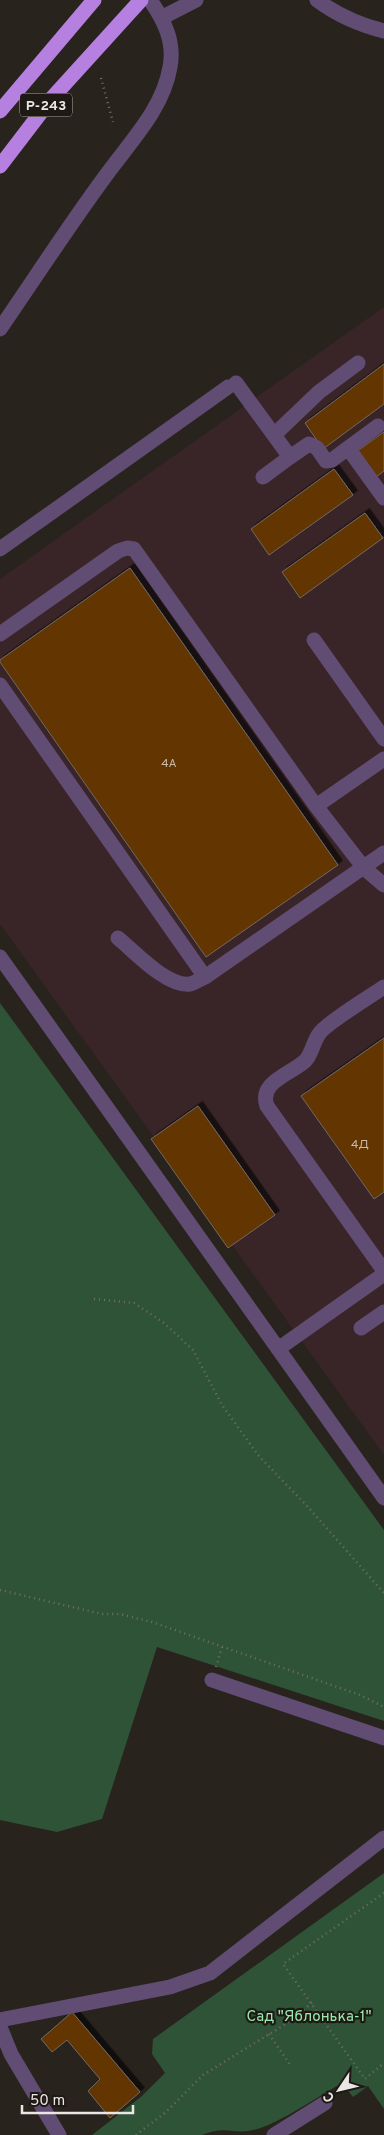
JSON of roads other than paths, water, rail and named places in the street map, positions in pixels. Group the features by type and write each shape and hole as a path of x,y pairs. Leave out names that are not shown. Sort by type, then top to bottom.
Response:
{"highway":[{"name":"Р-243","path":"0,111 94,0"},
{"name":"Р-243","path":"0,166 52,98 141,0"}],"street":[{"path":"0,329 104,178 153,111 168,80 171,65 168,33 150,0"},
{"path":"161,18 196,0"},
{"path":"317,0 327,8 364,26 384,31"},
{"path":"274,435 320,392 358,363"},
{"path":"0,549 232,385 290,457"},
{"path":"263,477 309,444 317,448 326,461 332,460 378,426"},
{"path":"348,448 384,498"},
{"path":"0,634 118,551 127,548 134,550 316,806 364,868 384,885"},
{"path":"314,640 384,739"},
{"path":"0,685 205,977"},
{"path":"316,806 384,759"},
{"path":"118,938 163,975 178,983 191,984 205,977 384,853"},
{"path":"0,957 384,1498"},
{"path":"278,1348 384,1273 379,1255 267,1106 264,1097 266,1090 306,1060 319,1032 384,987"},
{"path":"361,1328 384,1312"},
{"path":"212,1680 384,1738"},
{"path":"0,2020 170,1987 210,1973 384,1838"},
{"path":"0,2027 11,2054 59,2135"},
{"path":"274,2135 325,2103"}],"park label":[{"name":"Сад \"Яблонька-1\"","path":"309,2016"}]}
